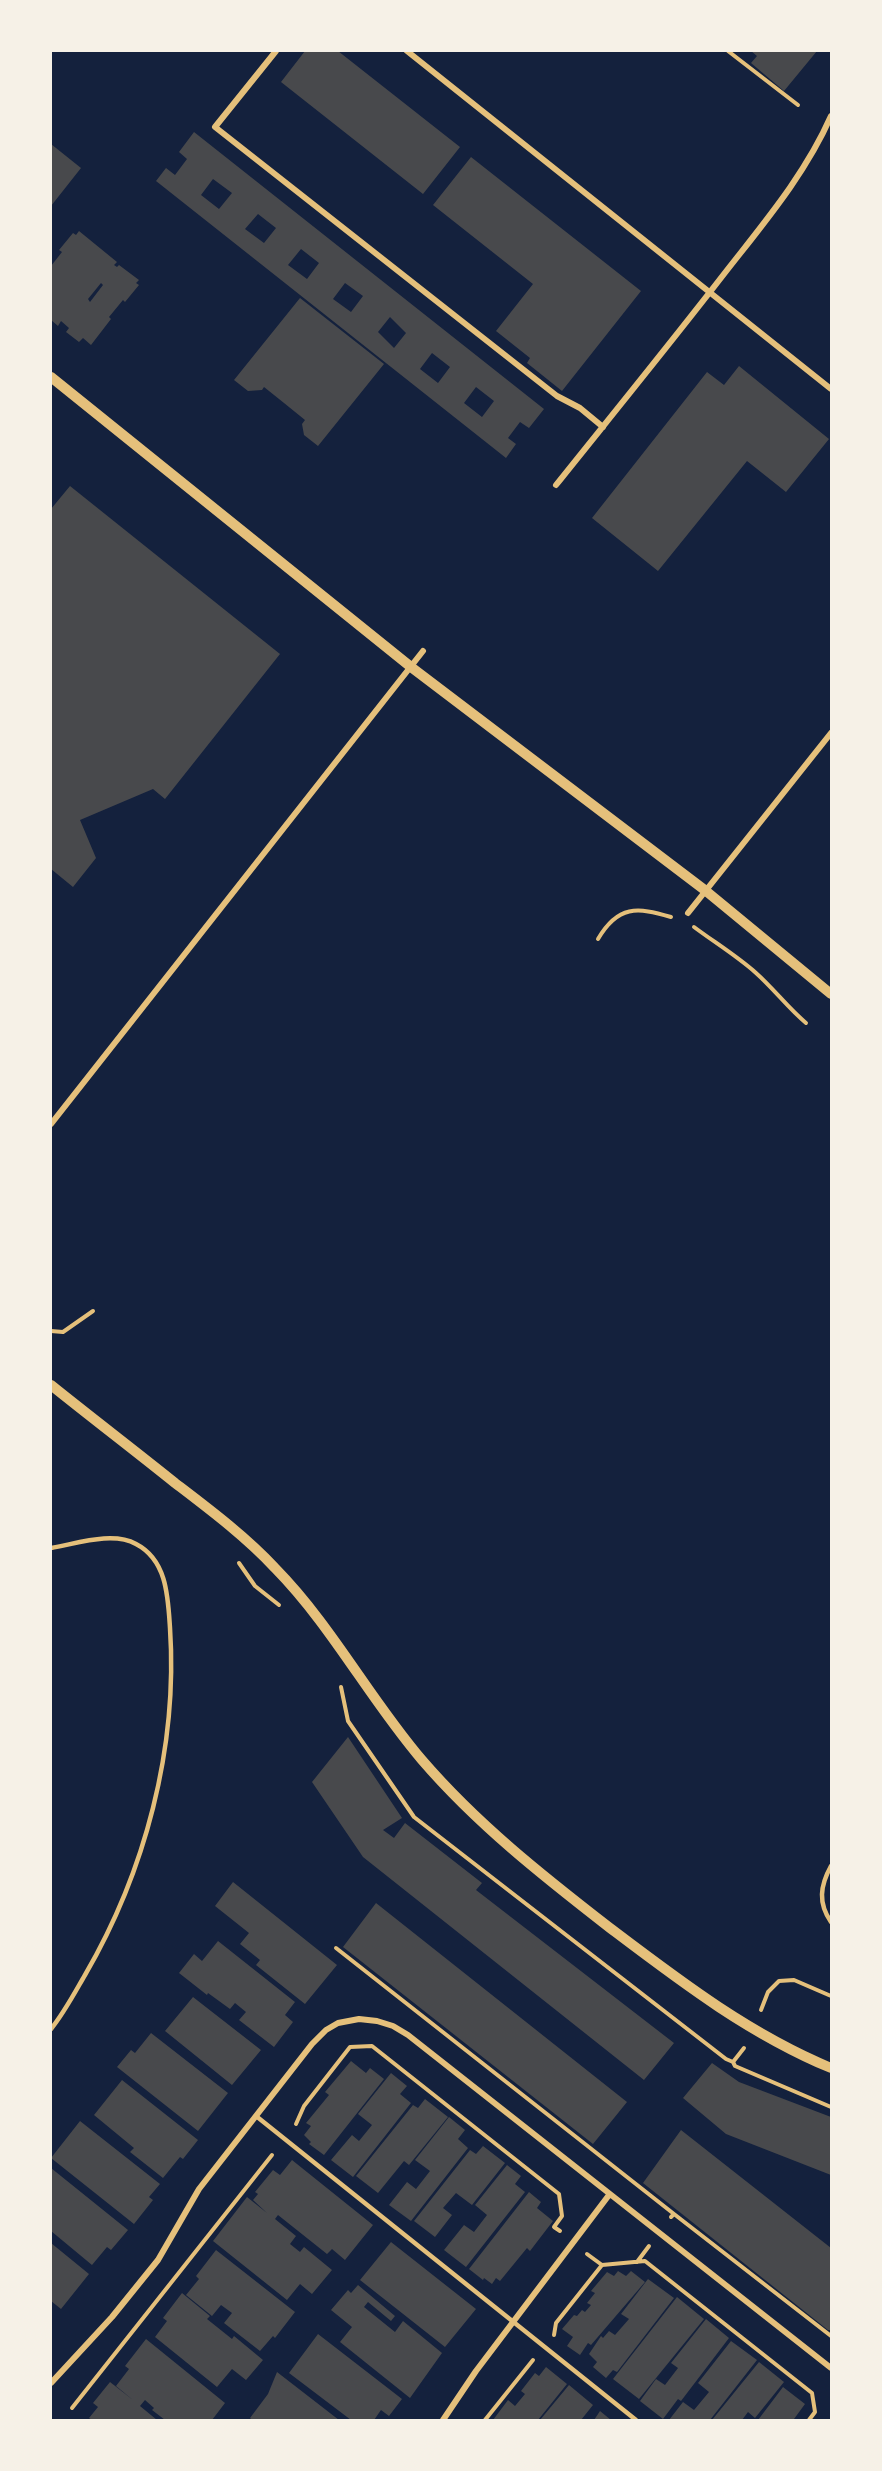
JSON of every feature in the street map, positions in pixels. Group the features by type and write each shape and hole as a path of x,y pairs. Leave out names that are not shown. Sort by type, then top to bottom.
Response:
{"street":[{"path":"276,51 215,127 557,396 580,408 603,427"},
{"path":"407,51 831,389"},
{"path":"556,485 710,292 800,173 831,116"},
{"path":"51,377 411,667 706,891 831,994"},
{"path":"51,1124 423,651"},
{"path":"688,913 831,733"},
{"path":"51,1385 218,1516 274,1567 321,1619 420,1758 458,1801 496,1836 558,1887 700,1995 779,2045 831,2068"},
{"path":"51,2384 112,2317 158,2260 199,2189 312,2044 326,2030 338,2023 359,2019 377,2021 408,2035 831,2368"},
{"path":"443,2420 513,2321 609,2195"}],"lane":[{"path":"51,1548 116,1539 134,1542 144,1549 157,1566 167,1589 172,1656 168,1728 156,1796 143,1843 108,1935 51,2029"},
{"path":"831,1866 824,1879 821,1893 823,1908 831,1922"},
{"path":"256,2116 636,2420"}],"path":[{"path":"728,51 798,105"},
{"path":"598,939 606,927 619,915 644,909 676,919"},
{"path":"687,922 755,972 781,997 790,1010 806,1023"},
{"path":"51,1331 63,1332 93,1311"},
{"path":"336,1948 673,2216 831,2336"},
{"path":"761,2010 768,1992 779,1981 794,1980 831,1996"},
{"path":"296,2124 304,2106 350,2047 372,2046 559,2194 562,2216 554,2227 561,2232"},
{"path":"744,2048 733,2062 735,2066 831,2107"},
{"path":"72,2408 272,2155"},
{"path":"636,2262 650,2245"},
{"path":"587,2254 602,2265 645,2261 812,2393 815,2412 809,2420"},
{"path":"553,2337 556,2323 602,2265"},
{"path":"485,2420 532,2360"}],"building":[{"path":"305,51 338,51 460,147 423,194 281,82"},
{"path":"751,51 817,51 784,91 751,63 757,56"},
{"path":"194,132 544,409 529,428 520,422 508,438 516,444 506,458 156,181 166,168 175,175 187,159 179,152","holes":["213,179 232,193 219,209 201,195","258,214 276,228 264,243 245,229","301,249 319,263 307,279 288,265","345,283 363,296 351,312 333,299","390,317 406,333 394,348 378,332","432,353 450,367 438,383 420,369","476,387 494,401 482,417 464,403"]},
{"path":"51,144 81,168 51,206"},
{"path":"471,157 641,291 562,391 527,363 530,358 496,331 533,284 433,205"},
{"path":"79,231 117,262 114,265 117,267 119,265 139,280 136,283 139,285 109,317 111,319 91,345 83,338 79,342 66,332 69,328 61,321 58,326 51,320 51,266 62,252 59,250 73,233 76,235","holes":["101,283 103,285 90,302 88,299"]},
{"path":"300,298 384,364 318,446 304,435 302,424 305,420 264,387 262,390 248,391 234,380"},
{"path":"739,366 829,439 786,492 747,461 658,571 592,518 707,372 724,385"},
{"path":"70,486 280,654 165,799 153,789 80,820 96,858 73,887 51,869 51,509"},
{"path":"348,1737 402,1818 383,1830 394,1838 405,1823 482,1883 476,1890 674,2043 644,2080 363,1857 312,1782"},
{"path":"233,1882 337,1965 305,2004 256,1965 260,1960 240,1944 249,1933 215,1906"},
{"path":"376,1903 627,2102 593,2144 343,1947"},
{"path":"218,1941 295,2002 285,2015 293,2022 274,2047 239,2020 246,2012 235,2003 230,2009 208,1993 207,1995 179,1973 194,1954 202,1961"},
{"path":"193,1997 261,2050 232,2085 165,2031"},
{"path":"151,2033 228,2093 198,2131 117,2067 131,2050 135,2053"},
{"path":"351,2061 366,2073 370,2068 384,2079 324,2155 309,2144 311,2142 304,2135 311,2126 306,2123 329,2095 325,2092"},
{"path":"712,2063 739,2082 831,2117 831,2175 726,2134 683,2098"},
{"path":"391,2073 407,2086 400,2094 411,2103 353,2177 331,2160 352,2135 359,2141 372,2125 358,2114"},
{"path":"122,2080 198,2140 183,2159 180,2157 163,2178 130,2152 134,2148 94,2115"},
{"path":"425,2099 448,2117 409,2165 404,2161 378,2193 356,2176 413,2105 418,2108"},
{"path":"449,2117 465,2130 458,2139 468,2148 411,2221 389,2205 407,2182 416,2189 430,2171 415,2160"},
{"path":"80,2121 160,2184 149,2197 153,2200 134,2224 51,2158"},
{"path":"681,2130 831,2248 831,2330 828,2330 643,2183"},
{"path":"483,2146 505,2163 472,2205 456,2193 443,2208 452,2215 435,2237 414,2221 470,2150 476,2154"},
{"path":"292,2160 373,2225 345,2260 332,2249 327,2254 278,2215 275,2219 296,2236 290,2244 300,2252 304,2247 332,2270 312,2294 300,2284 287,2300 213,2241 247,2197 267,2213 253,2200 258,2194 255,2192 273,2170 280,2175"},
{"path":"507,2165 521,2176 515,2184 525,2192 466,2267 444,2250 464,2225 474,2232 487,2215 475,2205"},
{"path":"51,2168 128,2230 111,2250 107,2247 92,2265 51,2231"},
{"path":"529,2192 541,2202 537,2208 553,2221 530,2251 527,2248 500,2281 496,2278 492,2284 484,2278 483,2280 469,2269"},
{"path":"391,2242 476,2309 445,2347 360,2280"},
{"path":"51,2243 89,2274 61,2309 51,2301"},
{"path":"216,2250 295,2312 275,2338 273,2336 260,2351 224,2323 232,2313 221,2305 212,2316 186,2295 199,2279 196,2276"},
{"path":"618,2271 626,2276 631,2271 645,2282 591,2345 588,2343 580,2355 567,2346 573,2337 562,2329 574,2315 577,2316 582,2310 585,2312 591,2305 587,2303 595,2293 591,2291 607,2272 614,2276"},
{"path":"648,2279 674,2298 617,2372 613,2370 606,2378 593,2367 597,2362 589,2354 601,2336 603,2338 609,2331 615,2335 629,2319 621,2314"},
{"path":"358,2285 395,2316 391,2321 368,2302 364,2307 395,2332 403,2321 442,2353 410,2398 340,2342 352,2327 331,2310 348,2290 351,2293"},
{"path":"182,2293 210,2316 207,2319 232,2339 234,2336 263,2360 246,2380 232,2369 217,2387 155,2337 167,2321 163,2318"},
{"path":"677,2297 704,2319 639,2399 613,2379"},
{"path":"706,2319 729,2338 681,2401 678,2399 663,2419 640,2401 656,2379 665,2385 678,2368 671,2363"},
{"path":"318,2334 402,2399 389,2416 381,2410 374,2420 351,2420 289,2373"},
{"path":"146,2339 225,2403 212,2420 165,2420 152,2410 154,2408 145,2400 140,2406 157,2420 92,2420 89,2418 98,2407 93,2403 110,2382 133,2400 116,2386 129,2369 125,2366"},
{"path":"731,2341 757,2360 710,2420 669,2420 683,2402 694,2410 709,2392 698,2383"},
{"path":"759,2362 784,2382 755,2418 748,2412 742,2420 712,2420"},
{"path":"546,2367 567,2384 538,2420 493,2420 508,2400 515,2406 525,2394 521,2391 535,2373 539,2376"},
{"path":"277,2372 339,2420 252,2420 250,2418 268,2394"},
{"path":"569,2385 593,2405 581,2420 540,2420"},
{"path":"783,2387 805,2404 794,2419 796,2420 758,2420"},
{"path":"600,2411 611,2420 594,2420"}]}
